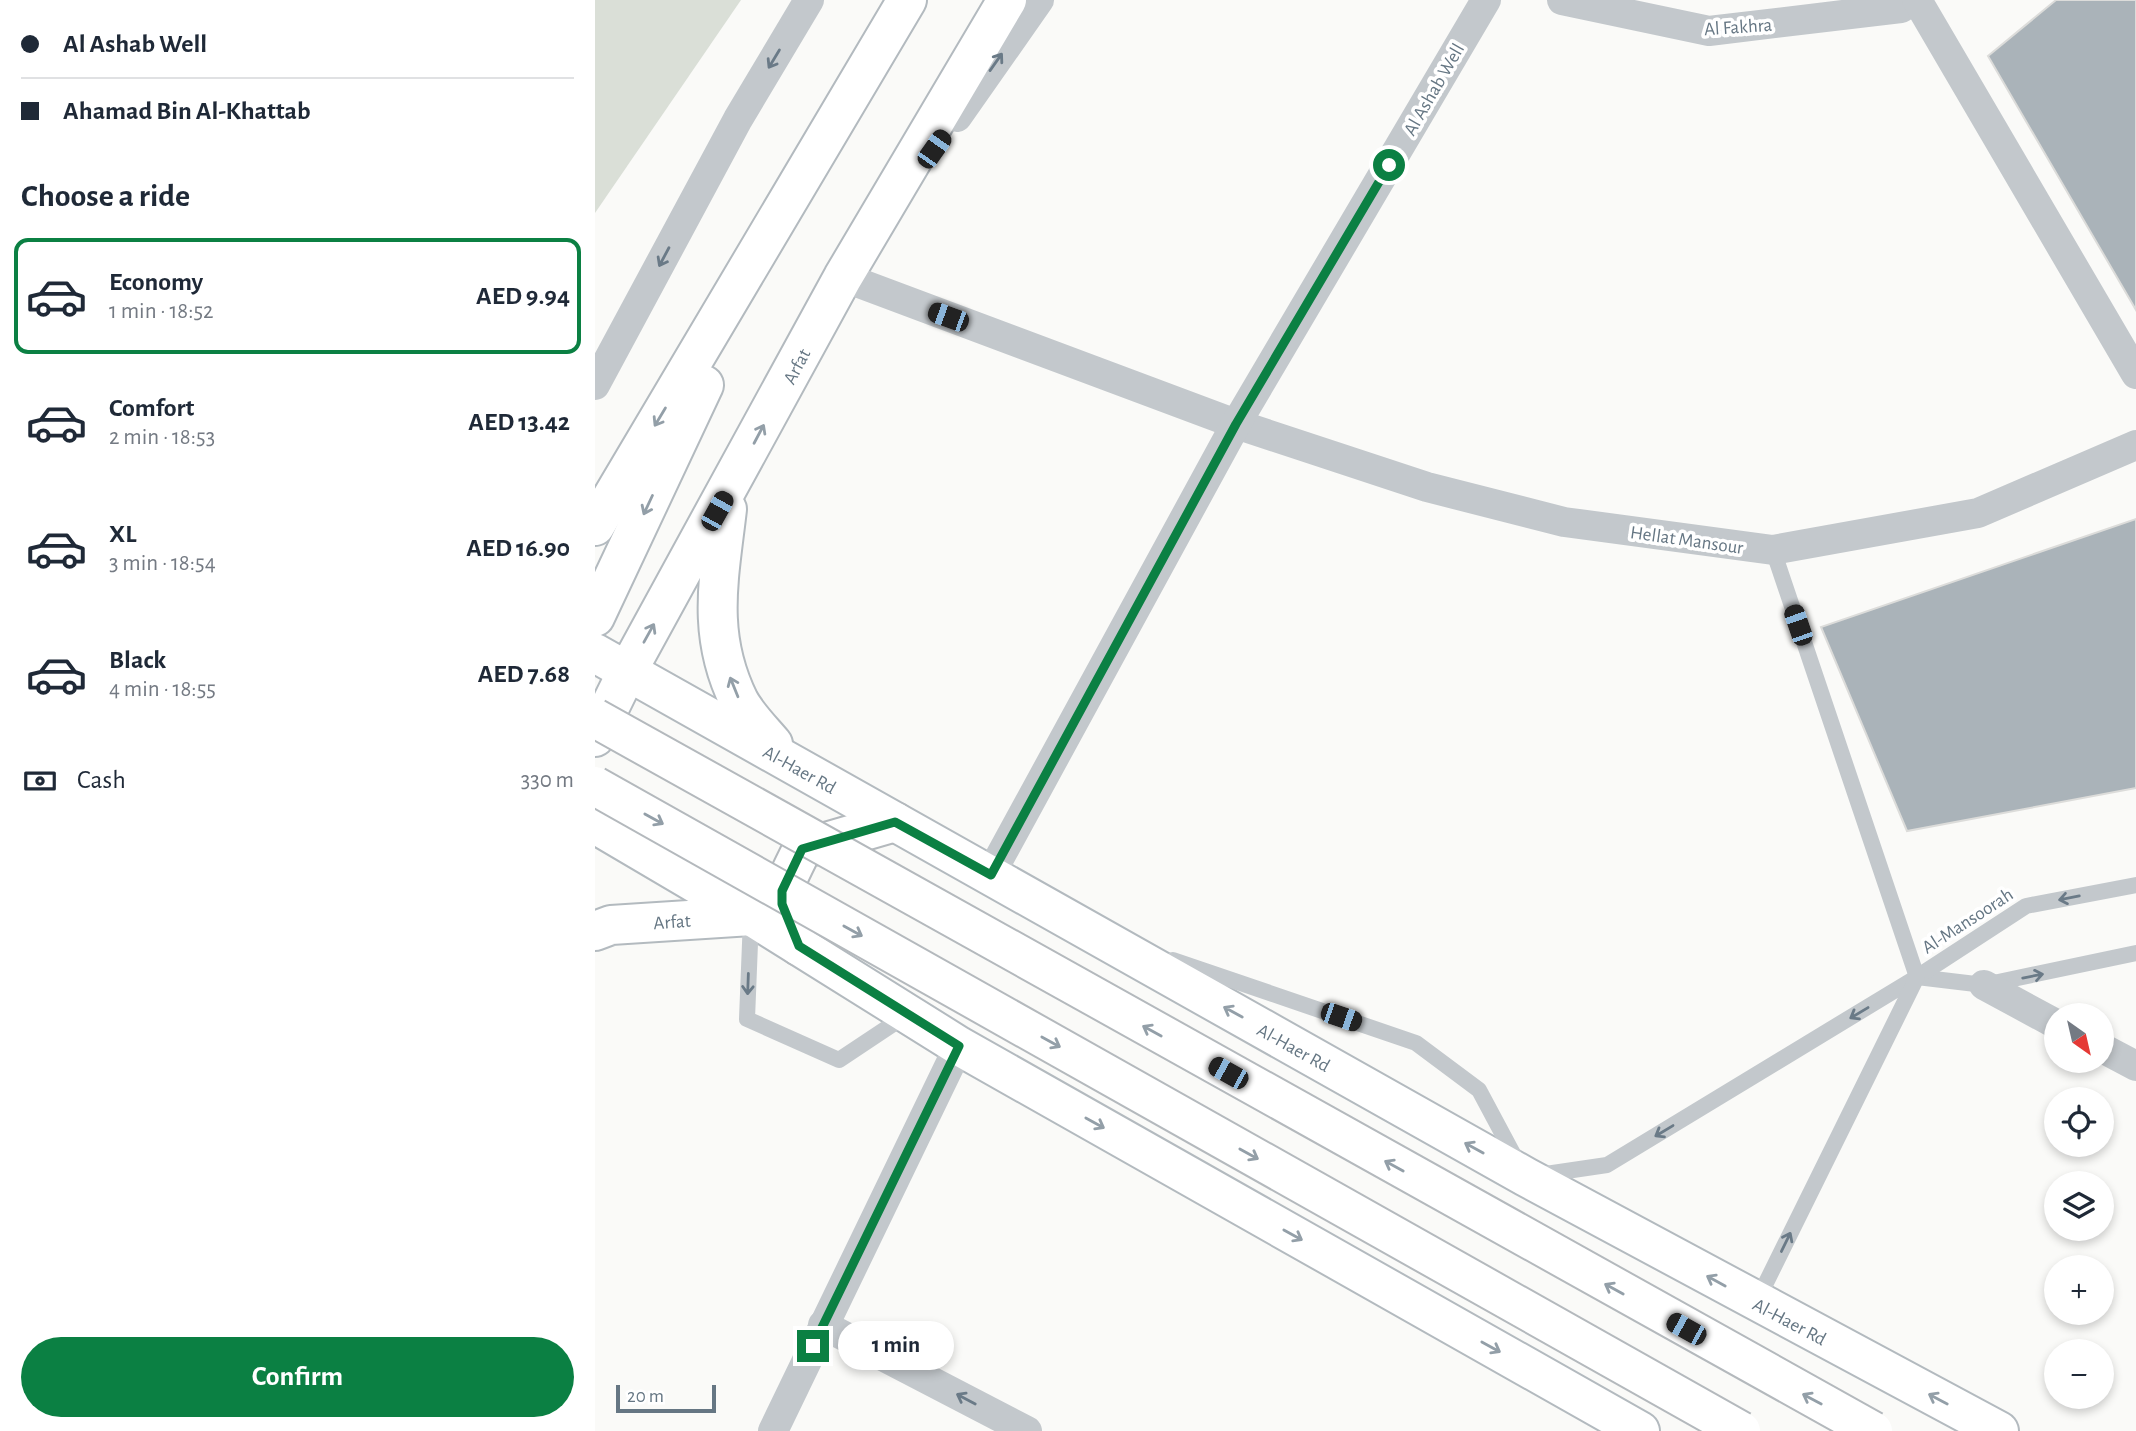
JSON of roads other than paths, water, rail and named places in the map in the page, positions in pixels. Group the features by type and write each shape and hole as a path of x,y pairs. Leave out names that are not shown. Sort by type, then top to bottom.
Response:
{"main road":[{"path":"595,526 907,0"},
{"name":"Arfat","path":"595,737 628,670 843,278 1007,0"},
{"path":"595,617 802,177"},
{"path":"730,488 716,596 719,651 740,703 787,762"},
{"name":"Al-Haer Rd","path":"595,653 1526,1177 1756,1303 1999,1431"},
{"path":"595,718 1873,1431"},
{"path":"595,786 1741,1431"},
{"path":"799,946 782,904 782,891 802,849 895,822"},
{"path":"595,824 751,916 959,1046 1640,1431"},
{"name":"Arfat","path":"595,931 611,925 751,916"}],"street":[{"path":"595,385 738,119 809,0"},
{"path":"802,177 896,0"},
{"path":"843,278 1039,0"},
{"name":"Al Ashab Well","path":"991,875 1236,424 1486,0"},
{"name":"Al Fakhra","path":"1562,0 1709,31 1901,8 1915,0"},
{"path":"1915,0 2136,374"},
{"name":"Hellat Mansour","path":"843,278 1236,424 1427,487 1564,522 1773,550 1978,513 2136,445"},
{"path":"1984,985 2044,1018"},
{"path":"773,1431 959,1046"},
{"path":"2114,1054 2136,1066"},
{"path":"823,1325 1027,1431"}],"lane":[{"path":"1756,1303 1917,977 1773,550"},
{"name":"Al-Mansoorah","path":"1917,977 2026,906 2136,885"},
{"path":"751,916 747,1019 839,1060 908,1014"},
{"path":"1093,933 1416,1043 1479,1090 1526,1177 1607,1165 1917,977"},
{"name":"Al-Mansoorah","path":"1917,977 1984,985 2136,953"}]}
